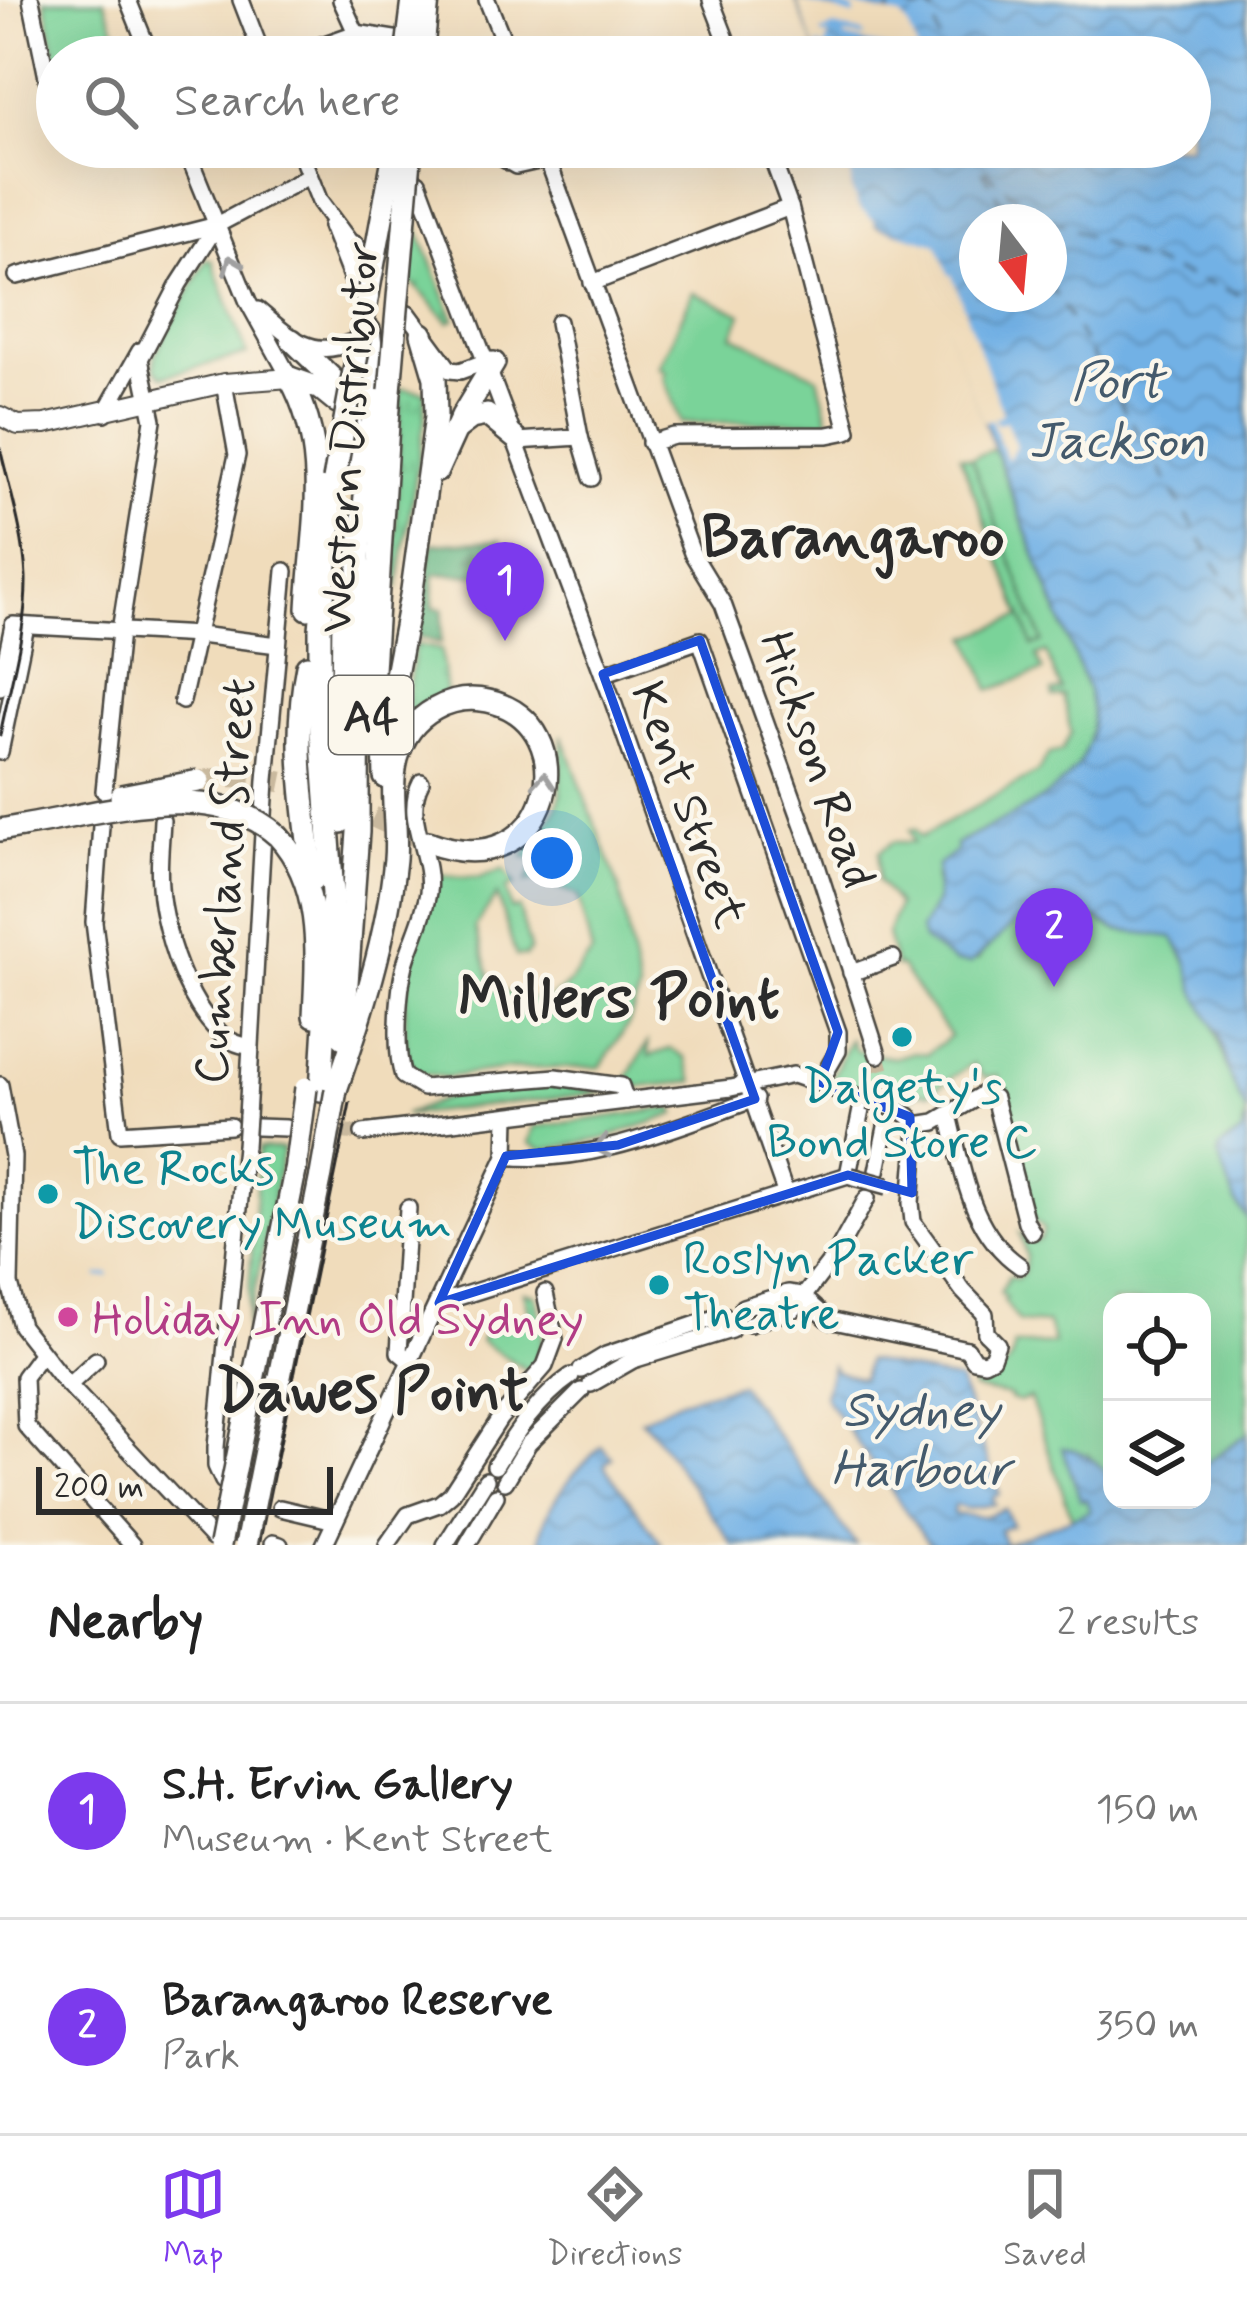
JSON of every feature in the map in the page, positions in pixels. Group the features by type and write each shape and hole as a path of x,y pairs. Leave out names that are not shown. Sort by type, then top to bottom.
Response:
{"highway":[{"path":"410,36 413,0"},
{"path":"415,36 428,0"},
{"name":"Western Distributor","path":"327,727 320,629 334,480 390,168"},
{"name":"Western Distributor","path":"321,1089 343,1038 362,945 370,868 372,666 409,168"},
{"path":"386,290 436,392 424,505 384,739 391,883"},
{"path":"386,290 425,366 430,412 395,677"},
{"path":"328,892 359,769 357,611 376,385 359,336"},
{"path":"292,340 344,400 368,438 367,477"},
{"path":"424,505 455,430 490,364"},
{"path":"286,372 344,400"},
{"path":"286,372 312,426 317,474 302,689 301,787 328,892"},
{"path":"311,788 327,727 356,460 344,400"},
{"path":"455,430 471,418 487,415 516,440"},
{"path":"218,1539 311,1159 321,1089 328,892 348,786 307,666"},
{"path":"302,689 343,1038"},
{"path":"246,1545 321,1089 368,992 391,883 395,767 409,732 425,715 458,700 488,701 507,708 533,731 544,755 546,786 537,814 517,837 487,850 456,851 428,842"},
{"path":"0,817 199,781"},
{"path":"0,830 202,802 244,813 278,836 328,892"}],"main road":[{"path":"0,416 12,423 35,425 286,372"}],"street":[{"path":"31,0 38,36"},
{"path":"128,0 143,36"},
{"path":"241,0 255,36"},
{"path":"341,0 357,36"},
{"path":"488,0 502,36"},
{"path":"711,0 725,36"},
{"path":"348,36 364,36"},
{"path":"194,168 248,302 286,372"},
{"path":"306,168 360,300"},
{"name":"Hickson Road","path":"550,168 692,553 723,604 878,1055"},
{"path":"650,443 674,436 845,432 849,424 776,168"},
{"path":"16,276 217,225 309,176"},
{"name":"Kent Street","path":"418,182 603,674 786,1195"},
{"path":"320,202 450,370 490,364"},
{"path":"592,284 790,207"},
{"path":"105,413 217,225"},
{"path":"248,302 292,340 321,350 359,336"},
{"path":"558,322 592,478"},
{"path":"104,791 120,632 153,420 140,366 145,344"},
{"path":"182,701 237,455 224,383"},
{"path":"516,440 580,430"},
{"name":"Cumberland Street","path":"223,1481 216,1466 216,1447 245,1146 252,1122 250,1046 285,572"},
{"path":"20,625 199,635 278,645"},
{"path":"0,687 20,625"},
{"path":"0,752 20,625"},
{"path":"603,674 700,640 838,1032 838,1051 820,1082"},
{"path":"421,782 416,792 416,823 429,877 405,965 399,1035 400,1067 406,1080 433,1088 556,1077 621,1086 626,1101"},
{"path":"162,820 160,888 170,934 195,1003 227,1041 250,1046"},
{"path":"101,826 94,922 120,1133 230,1126"},
{"path":"851,973 893,958"},
{"path":"506,1156 550,1157 618,1144 695,1120 793,1075 899,1108 916,1125 913,1222 985,1314 986,1333 997,1344 992,1358 974,1360 967,1349 829,1320 801,1295 788,1293 743,1307"},
{"path":"0,1085 12,1144 10,1293 21,1326 41,1354 179,1504 218,1539"},
{"path":"363,1132 687,1093 752,1092"},
{"path":"687,1093 695,1120"},
{"path":"916,1125 949,1115 983,1094 997,1102 1032,1232"},
{"path":"849,1176 865,1101"},
{"path":"949,1115 974,1210 1004,1254 1020,1266"},
{"path":"324,1545 506,1156 507,1116"},
{"path":"252,1122 286,1128"},
{"path":"878,1171 886,1127"},
{"path":"439,1303 849,1176 912,1193"},
{"path":"750,1324 787,1313 843,1244 867,1198"},
{"path":"408,1208 399,1352 411,1362"},
{"path":"387,1545 408,1515 439,1504 451,1494 500,1418 545,1366 555,1339 545,1293"},
{"path":"403,1316 427,1327"},
{"path":"445,1545 514,1434 556,1387 727,1322"},
{"path":"967,1349 972,1336 986,1333"},
{"path":"41,1354 24,1377 26,1426 132,1545"},
{"path":"69,1385 96,1360"},
{"path":"466,1545 528,1444 581,1380"},
{"path":"280,1508 335,1521"}],"highlighted area":[{"path":"700,640 838,1032 820,1082 910,1117 912,1193 848,1175 439,1303 506,1156 618,1145 755,1099 603,674"}],"green space":[{"path":"45,0 104,0 118,36 52,36"},
{"path":"414,219 454,319 449,322 409,279"},
{"path":"207,259 212,260 247,354 163,376 155,368 155,354"},
{"path":"693,292 742,314 733,335 818,377 829,421 681,423 664,377 667,371 659,368"},
{"path":"401,388 425,392 425,417 398,587 394,587"},
{"path":"994,449 1090,697 1091,728 1085,753 1053,791 956,844 957,851 935,876 936,902 926,922 936,948 954,962 978,960 1010,927 1051,908 1082,912 1116,930 1173,937 1246,1107 1242,1133 1218,1155 1235,1201 1247,1218 1247,1434 1211,1460 1211,1293 1103,1293 1103,1472 1089,1455 1086,1499 1091,1511 1072,1518 1030,1398 1019,1402 973,1389 977,1378 991,1376 1007,1365 1014,1346 1054,1344 1048,1324 1019,1322 1000,1293 1009,1276 1016,1279 1024,1273 1026,1256 1020,1234 1031,1243 1044,1230 1032,1219 998,1075 984,1078 973,1063 929,1093 919,1092 906,1102 832,1078 850,1039 855,1050 894,1058 927,1054 950,1036 900,966 896,967 887,934 898,905 878,881 879,852 893,842 914,842 910,830 921,837 1038,772 1049,754 1062,751 1071,733 1063,696 1053,697 1052,692 1061,690 1046,652 1037,656 1043,671 990,690 969,637 1022,616 1033,646 1043,642 971,458"},
{"path":"960,456 971,458 1043,642 1033,646"},
{"path":"500,540 523,608 500,576 434,574 433,607 443,609 441,643 418,637 432,544"},
{"path":"415,644 441,650 446,696 410,718 405,711"},
{"path":"562,735 620,891 639,991 629,1023 600,1067 509,1069 445,1077 409,1071 408,970 418,918 436,875 479,878 504,869 515,885 506,889 511,909 519,908 530,949 526,956 516,956 497,895 475,927 493,988 529,999 551,997 569,983 592,953 578,896 541,879 526,882 536,861 524,856 555,812 561,794"},
{"path":"648,1043 649,1056 670,1049 685,1057 694,1082 639,1087 627,1078"},
{"path":"547,1084 608,1092 404,1115 449,1097"},
{"path":"674,1108 676,1114 602,1139 543,1150 529,1143 534,1127"},
{"path":"259,1148 283,1149 246,1335"},
{"path":"524,1292 535,1295 542,1325 540,1352 530,1372 480,1341 488,1325 499,1330 531,1320"}],"water":[{"name":"Port Jackson","path":"796,0 1247,0 1247,1115 1229,1075 1219,1036 1173,937 1117,930 1086,913 1054,908 1014,924 970,964 954,962 923,940 920,930 936,902 937,866 957,851 956,845 1056,788 1075,770 1087,747 1092,721 1087,688 914,239 869,220 854,202 852,168 1211,168 1211,36 811,36"},
{"path":"1247,1119 1247,1218 1235,1201 1218,1155 1220,1148 1242,1133"},
{"name":"Sydney Harbour","path":"867,1360 959,1381 1000,1494 992,1498 995,1504 968,1509 954,1505 953,1514 984,1517 1005,1509 1012,1525 999,1530 1005,1544 1090,1511 1086,1499 1081,1500 1062,1448 1082,1453 1103,1470 1103,1509 1211,1509 1211,1460 1247,1434 1247,1545 930,1545 824,1396 832,1366 862,1379"},
{"name":"Sydney Harbour","path":"740,1384 856,1545 733,1545 641,1420 681,1400"},
{"path":"601,1446 612,1458 604,1465 662,1545 541,1545 552,1505"}],"pier":[{"path":"797,0 855,17 854,10 830,1 901,17 912,36 865,36 834,27 821,33 823,36 810,36"},
{"path":"846,168 851,168 851,189 859,208 875,221 873,226 937,244 959,294 959,312 966,312 1003,414 994,418 997,424 1006,421 1016,446 1007,460 991,419 983,422 946,327 941,328 916,252 909,243 869,231 849,201"}],"waterway":[{"path":"99,1276 108,1275"}],"ferry route":[{"path":"923,0 932,12"},
{"path":"930,0 938,36"},
{"path":"889,14 891,4 931,13"},
{"path":"985,168 1053,219 1137,257 1247,297"},
{"path":"982,170 1002,204"},
{"path":"1066,312 1247,617"}],"tunnel":[{"path":"199,781 258,779 316,792"},
{"path":"345,804 428,842"},
{"path":"878,1055 887,1090 886,1127"},
{"path":"295,1129 363,1133"}],"tram line":[{"path":"0,448 20,528 26,577 21,637 0,735"}],"railway":[{"path":"259,1545 350,1103"}],"place":[{"name":"S.H. Ervin Gallery","path":"505,641"},
{"name":"Barangaroo Reserve","path":"1054,987"},
{"name":"Dalgety's Bond Store C","path":"902,1037"},
{"name":"The Rocks Discovery Museum","path":"48,1194"},
{"name":"Roslyn Packer Theatre","path":"659,1285"},
{"name":"Holiday Inn Old Sydney","path":"68,1317"}],"district":[{"name":"Barangaroo","path":"853,535"},
{"name":"Millers Point","path":"619,996"},
{"name":"Dawes Point","path":"372,1389"}]}
